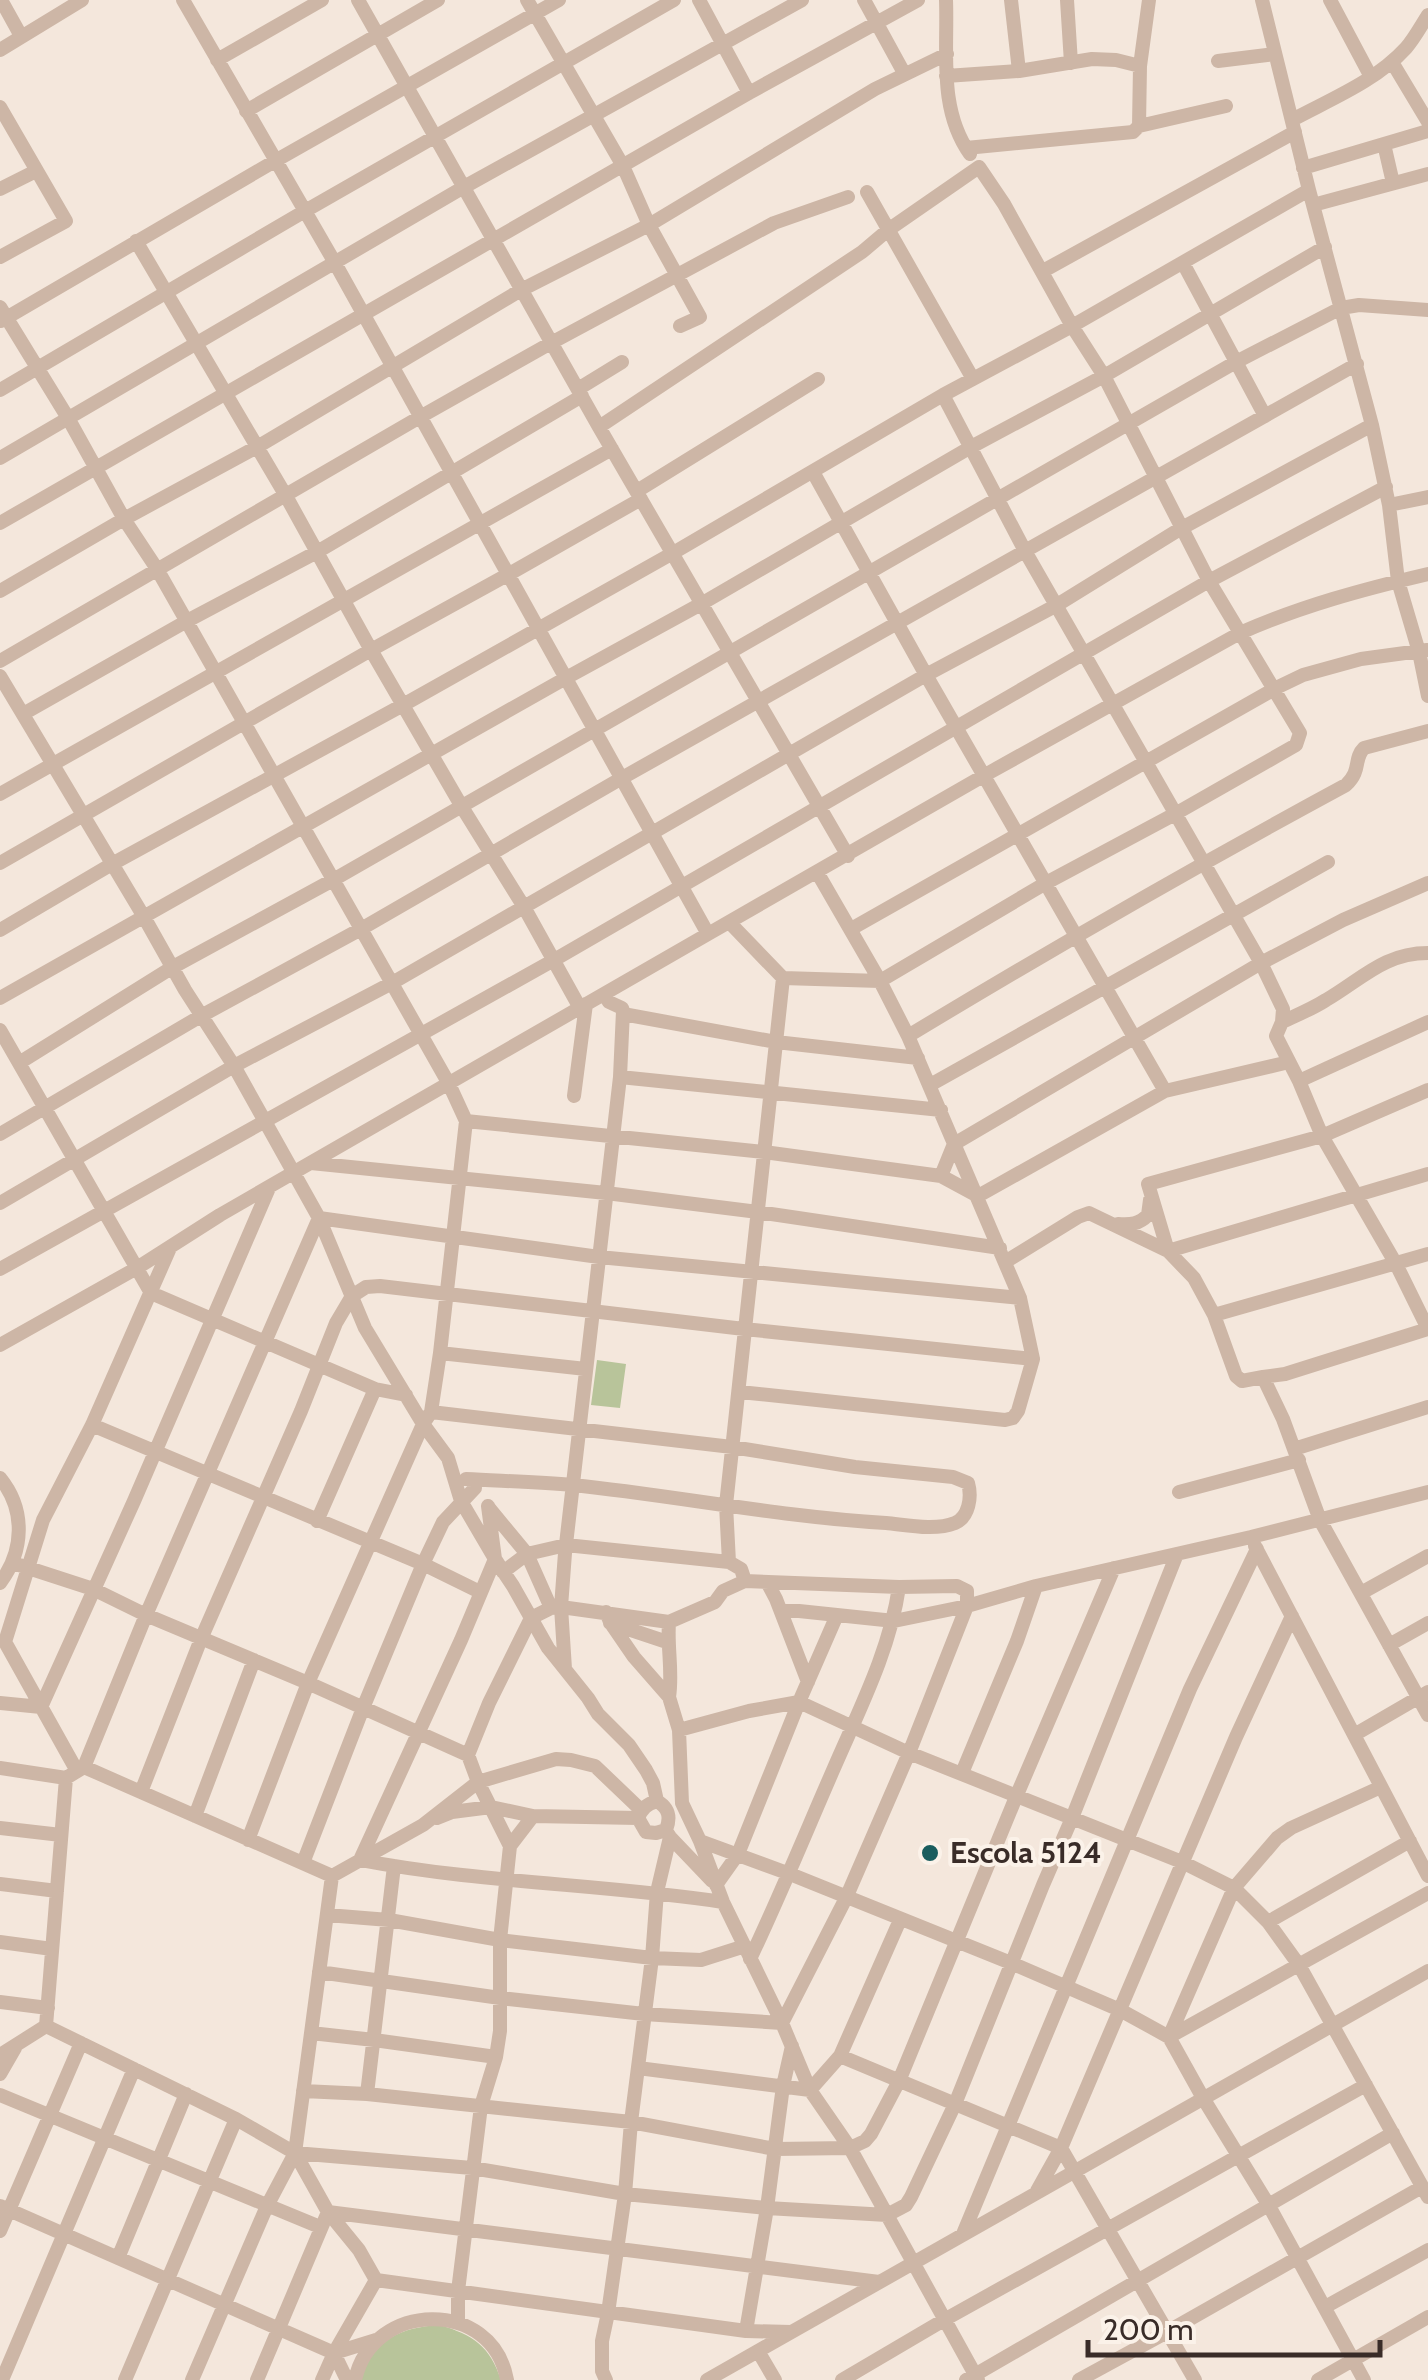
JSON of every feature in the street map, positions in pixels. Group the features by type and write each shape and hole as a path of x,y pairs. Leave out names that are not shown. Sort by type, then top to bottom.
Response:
{"street":[{"path":"1,0 21,36"},
{"path":"0,50 82,0"},
{"path":"217,60 322,0"},
{"path":"358,0 848,856"},
{"path":"246,110 438,0"},
{"path":"248,1840 308,1683 427,1418 440,1353 466,1121 422,1035 187,621 38,368 2,316 407,85 531,7 560,0"},
{"path":"0,390 674,0"},
{"path":"698,0 749,94"},
{"path":"0,458 464,186 802,0"},
{"path":"864,0 904,73"},
{"path":"0,523 918,0"},
{"path":"729,922 783,978 880,982 1046,883 1296,745 1300,733 1180,529 1104,376 954,126 946,76 946,0"},
{"path":"1012,0 1019,70"},
{"path":"1067,0 1072,62"},
{"path":"1139,126 1140,66 1149,0"},
{"path":"1262,0 1372,425 1386,487 1398,581 1423,651 1428,696"},
{"path":"1330,0 1371,78"},
{"path":"190,2 217,60 510,574 708,934"},
{"path":"531,7 623,166 649,225 700,317 680,326"},
{"path":"1043,271 1371,78 1409,45 1428,16"},
{"path":"1409,45 1428,44"},
{"path":"0,591 257,446 521,290 649,225 904,73 947,54"},
{"path":"1218,61 1275,54"},
{"path":"946,76 1103,59 1140,66"},
{"path":"1392,62 1424,106 1428,122"},
{"path":"966,148 1126,134 1139,126 1226,106"},
{"path":"0,258 66,221 2,115"},
{"path":"1303,168 1428,130"},
{"path":"1384,144 1393,183"},
{"path":"599,426 862,252 978,167"},
{"path":"0,189 36,171"},
{"path":"0,930 1182,263 1311,198 1428,174"},
{"path":"867,192 974,379"},
{"path":"0,661 551,343 774,223 848,197"},
{"path":"136,242 462,807 583,1006 574,1096"},
{"path":"0,998 702,604 1325,247"},
{"path":"1182,263 1265,416"},
{"path":"20,1064 173,968 731,654 1236,362 1342,308 1359,305 1428,310"},
{"path":"22,714 317,552 580,393 622,362"},
{"path":"0,1134 201,1016 1357,364"},
{"path":"0,863 510,574 818,379"},
{"path":"944,395 1025,551 1261,964 1283,1010 1276,1036 1322,1136 1396,1264 1428,1329 1285,1374 1242,1381 1236,1376 1214,1315 1194,1278 1168,1251 1096,1215"},
{"path":"0,1203 234,1066 392,983 926,675 1056,605 1180,529 1372,425"},
{"path":"0,794 612,449"},
{"path":"812,472 1164,1091"},
{"path":"0,1269 554,960 1209,581 1386,487"},
{"path":"1389,505 1428,497"},
{"path":"2,1339 137,1268 708,934 1240,633 1324,601 1428,574"},
{"path":"850,930 1274,689 1303,675 1360,659 1423,651"},
{"path":"0,676 234,1066 319,1218 365,1328 406,1395 427,1418 448,1458 461,1501 548,1648 646,1770 654,1783 657,1801"},
{"path":"908,1036 1203,862 1346,785 1357,773 1358,757 1364,748 1428,731"},
{"path":"930,1085 1328,862"},
{"path":"740,1392 1005,1420 1018,1411 1033,1359 1020,1298 930,1085 880,982 818,872"},
{"path":"941,1176 954,1144 1261,964 1344,920 1428,883"},
{"path":"1282,1022 1324,1002 1385,960 1428,953"},
{"path":"729,1562 726,1505 783,978"},
{"path":"566,1670 556,1608 620,1078 622,1008 609,1002 604,994"},
{"path":"622,1014 776,1042 918,1058"},
{"path":"1299,1081 1428,1022"},
{"path":"0,1030 151,1293 375,1389 406,1395"},
{"path":"978,1196 1164,1091 1288,1062"},
{"path":"620,1078 941,1110"},
{"path":"1148,1184 1322,1136 1428,1090"},
{"path":"466,1121 764,1152 941,1176 978,1196"},
{"path":"311,1163 758,1212 1002,1255 1089,1213 1118,1224 1141,1222 1151,1205 1148,1184"},
{"path":"1168,1251 1428,1174"},
{"path":"1148,1184 1168,1251"},
{"path":"41,1707 268,1188"},
{"path":"319,1218 600,1257 1020,1298"},
{"path":"0,2055 46,2026 61,1835 76,1772 319,1218"},
{"path":"1192,1245 1194,1278"},
{"path":"0,1583 20,1565 92,1425 171,1248"},
{"path":"1214,1315 1428,1254"},
{"path":"141,1792 336,1323 352,1296 366,1287 1033,1359"},
{"path":"440,1353 586,1369"},
{"path":"1264,1377 1284,1419 1320,1520 1390,1645 1423,1694 1428,1715"},
{"path":"317,1521 375,1389"},
{"path":"1180,1492 1428,1407"},
{"path":"427,1418 732,1447 961,1479 971,1493 961,1520 938,1526 859,1522 573,1486 470,1484"},
{"path":"92,1425 424,1564 480,1592"},
{"path":"448,1458 527,1554 556,1608"},
{"path":"0,1478 9,1488 18,1512 20,1538 20,1565 3,1642 76,1772"},
{"path":"302,1864 424,1564 443,1522 470,1484"},
{"path":"781,1611 894,1621 1177,1554 1254,1543 1320,1520 1428,1492"},
{"path":"488,1506 499,1565"},
{"path":"1254,1543 1428,1876"},
{"path":"963,2235 1254,1543"},
{"path":"360,1860 480,1592 499,1565 566,1545 729,1562 741,1569 745,1582"},
{"path":"46,2026 236,2119 295,2153 472,2168 625,2194 887,2215 906,2205 955,2104 1177,1554"},
{"path":"1361,1593 1428,1556"},
{"path":"20,1565 94,1589 468,1755"},
{"path":"303,2091 367,2094 631,2122 775,2149 850,2148 865,2141 898,2081 1114,1568"},
{"path":"510,1846 468,1755 531,1618 556,1608 669,1622 715,1602 724,1590 745,1582 963,1588 967,1591 967,1606 909,1753 846,1898 782,2022"},
{"path":"768,1582 808,1682"},
{"path":"962,1773 1036,1586"},
{"path":"748,1953 790,1874 852,1727 894,1621 899,1587"},
{"path":"716,1885 738,1854 837,1615"},
{"path":"1036,2194 1061,2148 1292,1616"},
{"path":"608,1617 668,1642"},
{"path":"608,1617 669,1698 679,1730 682,1803 810,2090 850,2148 973,2378 1394,2133"},
{"path":"669,1622 669,1698"},
{"path":"1390,1645 1428,1623"},
{"path":"196,1816 254,1660"},
{"path":"1354,1735 1423,1694"},
{"path":"679,1730 799,1702 909,1753 1182,1862 1234,1888 1268,1922 1299,1965 1425,2192 1298,2257 1080,2380"},
{"path":"0,1703 41,1707"},
{"path":"423,1824 478,1782 556,1759 572,1760 595,1766 640,1814 646,1832 668,1834 716,1885"},
{"path":"0,1768 76,1772 141,1792 332,1876"},
{"path":"1168,2037 1234,1888 1290,1828 1382,1787"},
{"path":"606,2380 602,2371 602,2341 625,2194 657,1892 669,1822 664,1805 657,1801 648,1804 640,1814"},
{"path":"332,1876 423,1824 452,1812 491,1808 533,1816 640,1814"},
{"path":"458,2322 472,2168 481,2106 500,2031 500,1940 510,1846 533,1816"},
{"path":"0,1828 61,1835"},
{"path":"700,1841 1011,1964 1120,2010 1168,2037 1268,2204 1364,2380"},
{"path":"1268,1922 1410,1841"},
{"path":"360,1860 506,1880 657,1892 723,1902"},
{"path":"367,2094 394,1866"},
{"path":"192,2380 267,2206 295,2153 332,1876"},
{"path":"0,1884 56,1891"},
{"path":"1168,2037 1428,1893"},
{"path":"326,1914 652,1958 700,1960 748,1953"},
{"path":"810,2090 840,2056 900,1920"},
{"path":"0,1942 52,1949"},
{"path":"707,2380 1428,1970"},
{"path":"319,1972 644,2014 782,2022"},
{"path":"0,2002 48,2008"},
{"path":"311,2033 496,2058"},
{"path":"0,2231 4,2208 81,2043"},
{"path":"746,2331 792,2046"},
{"path":"0,2074 15,2047"},
{"path":"840,2056 1061,2148 1195,2380"},
{"path":"638,2068 810,2090"},
{"path":"2,2380 134,2069"},
{"path":"842,2380 1366,2084"},
{"path":"118,2258 186,2094"},
{"path":"0,2095 320,2228"},
{"path":"125,2380 236,2119"},
{"path":"295,2153 328,2212 360,2250 376,2280"},
{"path":"4,2208 334,2353 347,2380"},
{"path":"257,2380 328,2212"},
{"path":"328,2212 879,2282"},
{"path":"1324,2307 1428,2250"},
{"path":"376,2280 746,2331 791,2332"},
{"path":"322,2380 376,2280"},
{"path":"1318,2380 1428,2317"},
{"path":"355,2380 364,2356 376,2340 394,2327 436,2318 458,2322 479,2334 496,2351 507,2380"},
{"path":"334,2353 376,2340"},
{"path":"758,2351 775,2380"}],"green space":[{"path":"597,1360 626,1364 620,1408 591,1405"},
{"path":"440,2325 462,2333 486,2350 501,2380 361,2380 372,2355 390,2338"}],"place":[{"name":"Escola 5124","path":"930,1853"}]}
